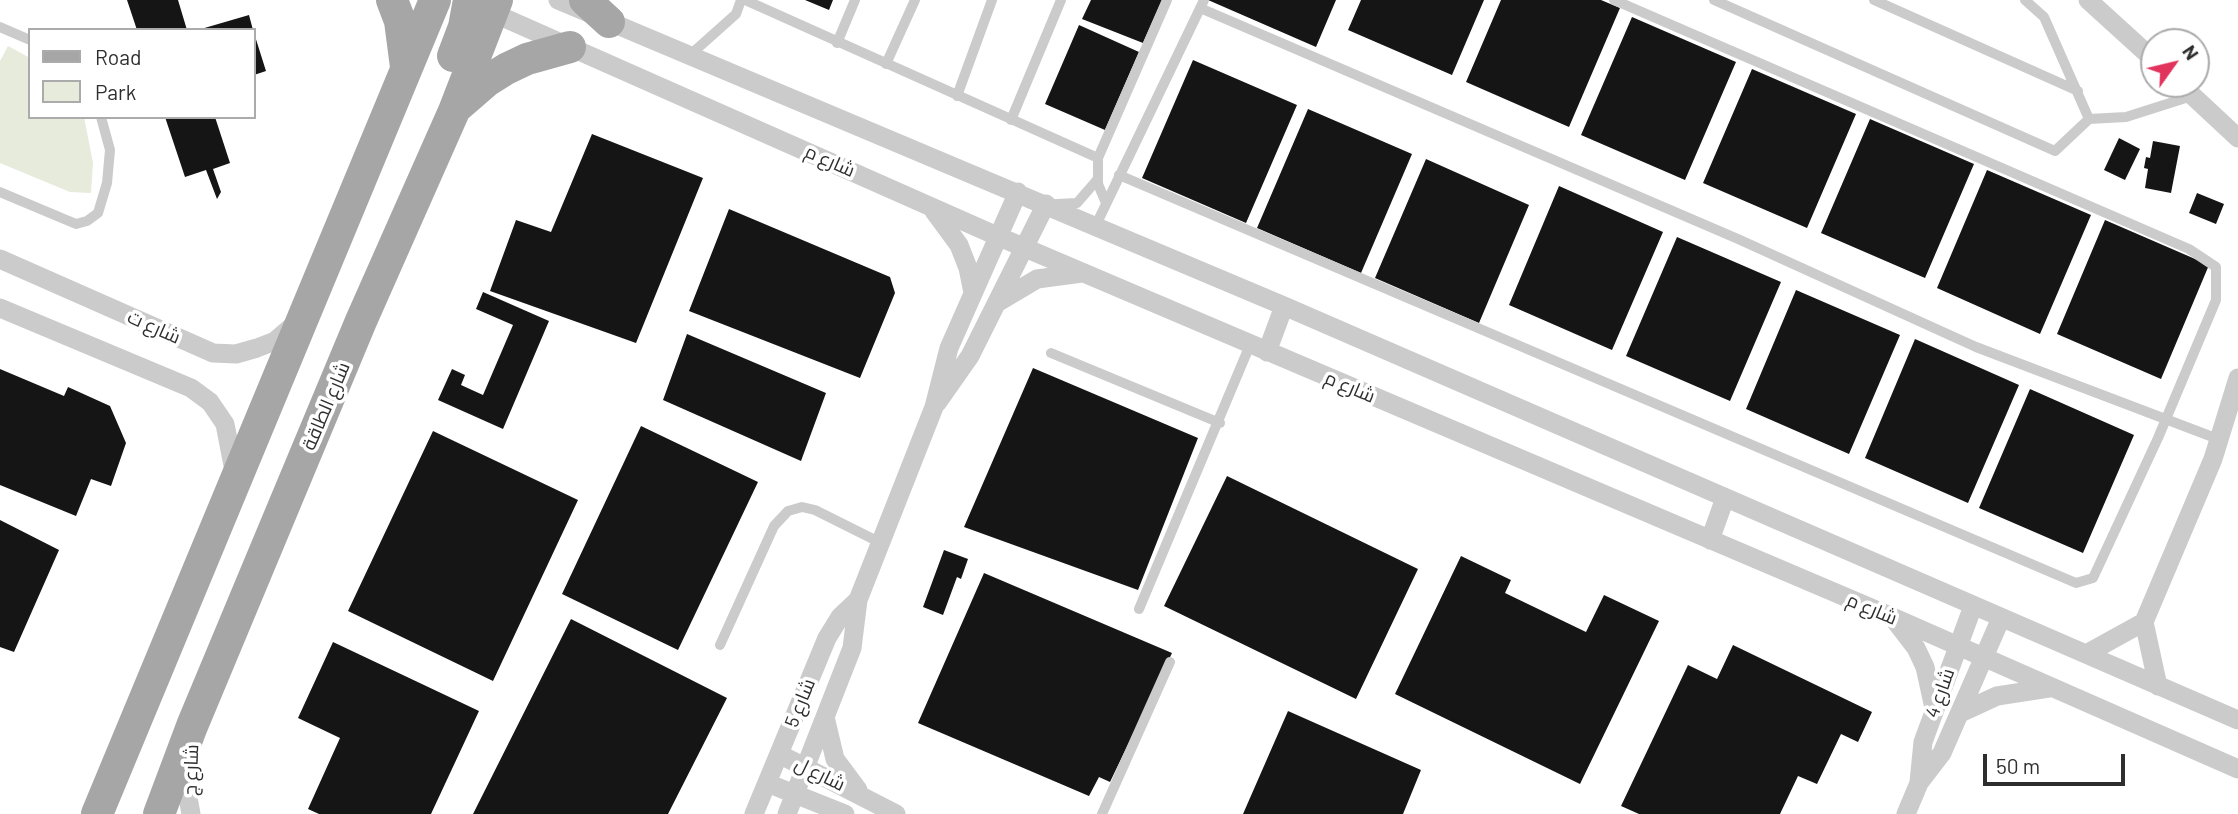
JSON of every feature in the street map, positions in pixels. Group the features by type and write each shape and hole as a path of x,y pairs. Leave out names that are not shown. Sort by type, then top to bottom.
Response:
{"main road":[{"path":"392,0 405,46 406,72"},
{"path":"97,814 435,0"},
{"path":"585,0 609,22"},
{"path":"361,321 397,196 464,27 479,2"},
{"name":"شارع الطاقة","path":"159,814 192,726 361,321 454,111 479,2"},
{"path":"454,111 487,80 506,69 548,52 570,47"}],"street":[{"path":"558,0 1096,225 2238,720"},
{"path":"2088,0 2140,47"},
{"name":"شارع م","path":"479,2 570,47 997,236 1890,616 2238,769"},
{"path":"2195,98 2238,138"},
{"name":"شارع 5","path":"787,814 852,648 858,600 934,407 944,363 1018,192"},
{"name":"شارع 5","path":"934,407 962,369 1046,204"},
{"path":"928,205 946,223 959,245 968,268 973,293"},
{"name":"شارع ت","path":"0,259 213,352 236,354 275,341 305,315"},
{"path":"996,304 1037,279 1086,272"},
{"path":"1259,349 1284,306"},
{"path":"0,308 191,387 210,402 225,424 236,484"},
{"path":"2158,685 2144,622 2213,459 2238,378"},
{"path":"1710,540 1725,498"},
{"name":"شارع 5","path":"754,814 827,638 840,617 858,600"},
{"name":"شارع 4","path":"1919,783 1923,742 1973,606"},
{"path":"1890,616 1916,648 1925,667 1934,708"},
{"name":"شارع 4","path":"1906,814 1919,783 1942,753 2001,618"},
{"path":"2086,654 2144,622"},
{"path":"1960,713 2016,691 2055,688"},
{"path":"825,717 835,759 861,793"},
{"name":"شارع ج","path":"191,814 187,792 192,726"},
{"name":"شارع ل","path":"779,754 861,793 896,814"},
{"name":"شارع ل","path":"767,783 834,813"}],"lane":[{"path":"690,55 736,14 743,0 1098,158"},
{"path":"837,43 855,0"},
{"path":"886,64 915,0"},
{"path":"957,96 992,0"},
{"path":"1011,120 1061,0"},
{"path":"1106,203 1100,195 1098,158 1167,0"},
{"path":"1119,175 2076,583 2092,578 2158,438 2216,300 2216,267 2207,258 1614,0"},
{"path":"1714,0 2055,151 2088,119 2126,117 2168,98"},
{"path":"1874,0 2078,91"},
{"path":"2014,0 2037,11"},
{"path":"2025,0 2044,16 2088,119"},
{"path":"1096,225 1202,4 1738,239 1976,347 2218,439"},
{"path":"0,27 28,39"},
{"path":"0,192 76,225 87,222 98,214 107,183 110,150 102,119"},
{"path":"1046,204 1077,203 1098,178"},
{"path":"1139,609 1220,423 1259,349"},
{"path":"1051,353 1220,423"},
{"path":"720,645 774,526 788,511 808,508 881,543"},
{"path":"1102,814 1170,662"}],"green space":[{"path":"8,46 28,57 28,119 84,119 93,163 91,193 70,192 0,163 0,61"}],"building":[{"path":"127,0 178,0 186,28 136,28"},
{"path":"805,0 833,0 829,10"},
{"path":"1091,0 1162,0 1143,43 1082,19"},
{"path":"1208,0 1336,0 1316,47"},
{"path":"1361,0 1484,0 1452,75 1348,30"},
{"path":"1501,0 1601,0 1620,8 1569,127 1466,82"},
{"path":"249,15 252,28 204,28"},
{"path":"1632,17 1736,62 1685,180 1581,135"},
{"path":"1079,25 1139,52 1105,130 1045,104"},
{"path":"256,39 266,71 256,74"},
{"path":"1193,60 1297,105 1246,223 1142,178"},
{"path":"1752,69 1856,114 1807,228 1703,183"},
{"path":"1308,109 1412,154 1361,273 1257,228"},
{"path":"166,119 216,119 230,163 213,169 221,192 217,199 206,170 185,177"},
{"path":"1870,119 1974,164 1925,278 1821,233"},
{"path":"592,134 703,178 636,343 490,291 516,220 551,232"},
{"path":"2119,138 2140,149 2125,180 2104,170"},
{"path":"2153,141 2180,146 2171,193 2145,188 2148,169 2144,168 2146,157 2150,158"},
{"path":"1426,159 1529,205 1479,323 1375,278"},
{"path":"1987,170 2091,215 2040,334 1937,288"},
{"path":"1559,186 1663,232 1612,350 1509,305"},
{"path":"2197,193 2224,204 2216,224 2189,213"},
{"path":"729,209 890,277 895,293 860,378 689,311"},
{"path":"2105,220 2209,265 2161,379 2057,334"},
{"path":"1677,237 1781,282 1730,401 1626,356"},
{"path":"1796,290 1900,335 1849,454 1746,409"},
{"path":"483,292 549,321 503,429 438,400 452,369 465,375 461,385 483,395 513,325 476,309"},
{"path":"687,334 826,393 801,461 663,400"},
{"path":"1915,339 2019,385 1968,503 1865,458"},
{"path":"1033,368 1198,438 1138,590 964,527"},
{"path":"0,369 64,396 68,387 110,406 126,443 111,486 91,479 76,516 0,485"},
{"path":"2030,389 2134,435 2083,553 1979,508"},
{"path":"641,426 758,482 678,650 562,594"},
{"path":"433,431 578,500 493,681 348,611"},
{"path":"1227,476 1418,569 1356,699 1164,606"},
{"path":"0,520 59,550 14,652 0,647"},
{"path":"944,550 968,559 961,579 957,577 943,615 923,607"},
{"path":"1461,556 1511,580 1505,593 1586,632 1604,595 1659,621 1580,784 1395,694"},
{"path":"984,573 1172,653 1110,782 1099,777 1089,796 918,723"},
{"path":"571,619 727,698 668,814 473,814"},
{"path":"333,642 479,711 431,814 319,814 308,809 340,738 298,718"},
{"path":"1733,645 1872,712 1858,742 1841,734 1817,784 1798,776 1780,814 1639,814 1621,806 1688,665 1717,679"},
{"path":"1288,711 1421,770 1403,814 1243,814"}]}
